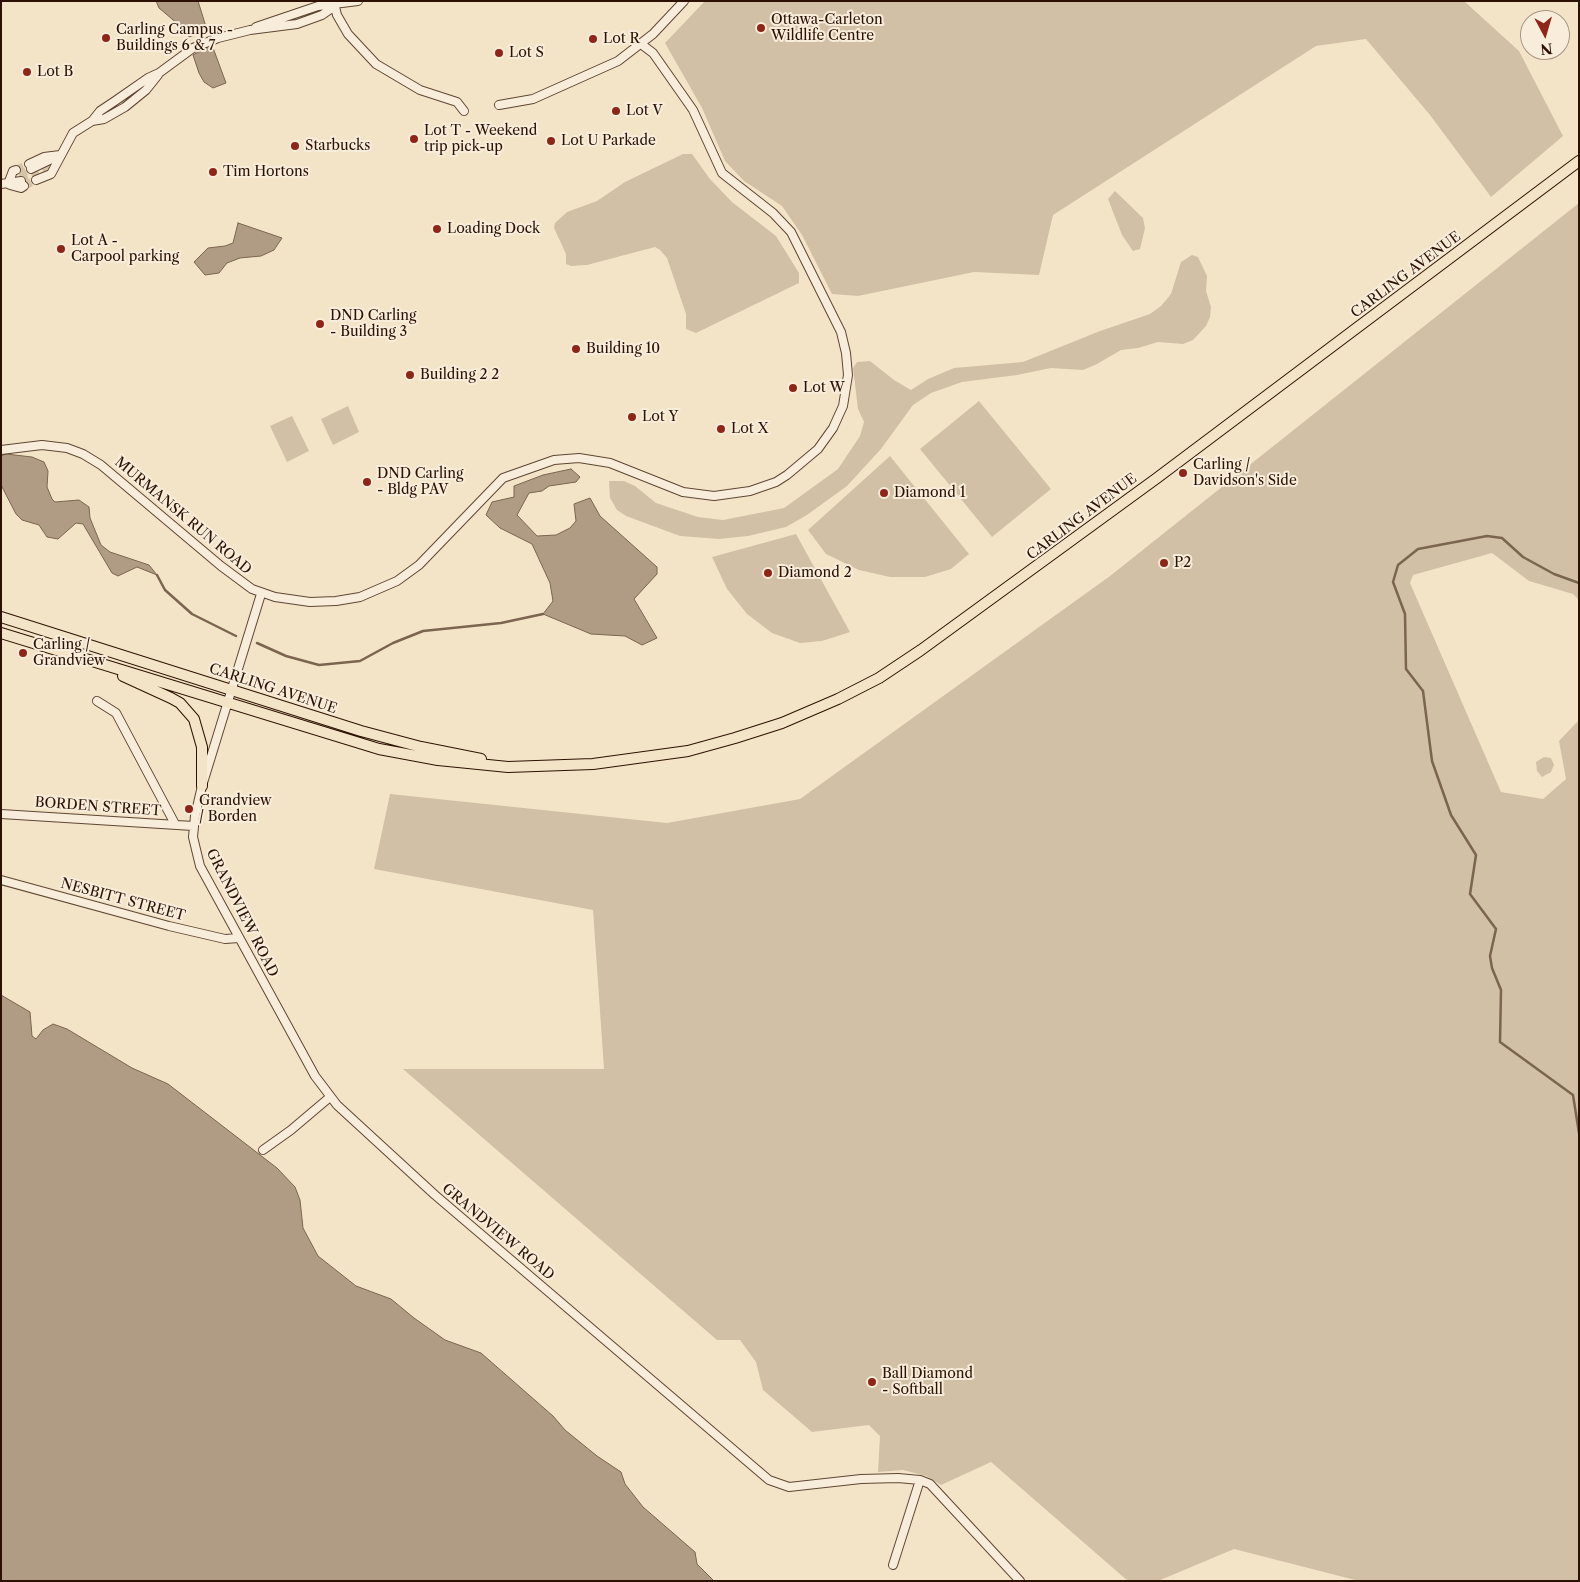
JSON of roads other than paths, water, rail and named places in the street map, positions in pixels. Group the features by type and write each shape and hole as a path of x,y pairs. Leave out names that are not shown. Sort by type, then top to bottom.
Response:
{"main road":[{"name":"CARLING AVENUE","path":"1,633 407,756 461,763 508,767 615,762 688,751 782,723 838,699 879,678 987,604 1579,161"},
{"name":"CARLING AVENUE","path":"1,616 402,742 474,758 541,766"},
{"path":"78,656 171,698 187,710 198,727 200,736 202,786"}],"street":[{"path":"36,180 51,174 73,133 92,121 108,106 148,78 159,73 192,48 218,38 250,30 297,24 322,15 334,3 358,1"},
{"path":"499,105 526,101 618,61 641,44 684,1"},
{"path":"334,3 337,15 348,34 376,64 420,90 457,102 464,111"},
{"name":"MURMANSK RUN ROAD","path":"1,450 42,445 67,448 92,459 221,566 261,594 330,602 360,597 388,586 418,565 503,478 554,460 579,458 610,463 683,492 726,495 750,491 776,482 810,458 826,439 839,417 847,385 846,353 841,332 791,232 764,206 722,173 695,114 683,94 653,53 641,44"},
{"path":"30,166 60,155"},
{"path":"20,178 21,188 5,184 20,178"},
{"name":"GRANDVIEW ROAD","path":"261,594 202,786 193,826 194,847 200,866 239,938 315,1076 330,1097 362,1130 434,1195 769,1480 789,1487 861,1479 898,1478 920,1480 930,1484 940,1492 1020,1581"},
{"path":"97,701 116,713 175,824"},
{"name":"BORDEN STREET","path":"1,814 193,826"},
{"name":"NESBITT STREET","path":"1,880 169,926 225,939 239,938"},
{"path":"263,1150 330,1097"},
{"path":"893,1565 920,1480"}],"waterway":[{"path":"1579,583 1554,574 1523,557 1502,538 1487,536 1418,549 1398,565 1393,582 1405,614 1406,669 1423,691 1432,761 1451,815 1476,855 1470,894 1496,929 1490,956 1492,968 1501,990 1500,1042 1573,1095 1579,1133"},
{"path":"157,575 165,590 192,614 236,636"},
{"path":"257,643 286,656 319,665 360,661 393,643 423,631 501,623 543,614"}],"tunnel":[{"path":"21,181 48,168 59,156"},
{"path":"16,170 29,164"},
{"path":"19,175 31,169"},
{"path":"24,186 36,180"}],"place":[{"name":"Ottawa-Carleton Wildlife Centre","path":"761,28"},
{"name":"Carling Campus - Buildings 6 & 7","path":"106,38"},
{"name":"Lot R","path":"593,39"},
{"name":"Lot S","path":"499,53"},
{"name":"Lot B","path":"27,72"},
{"name":"Lot V","path":"616,111"},
{"name":"Lot T - Weekend trip pick-up","path":"414,139"},
{"name":"Lot U Parkade","path":"551,141"},
{"name":"Starbucks","path":"295,146"},
{"name":"Tim Hortons","path":"213,172"},
{"name":"Loading Dock","path":"437,229"},
{"name":"Lot A - Carpool parking","path":"61,249"},
{"name":"DND Carling - Building 3","path":"320,324"},
{"name":"Building 10","path":"576,349"},
{"name":"Building 2 2","path":"410,375"},
{"name":"Lot W","path":"793,388"},
{"name":"Lot Y","path":"632,417"},
{"name":"Lot X","path":"721,429"},
{"name":"Carling / Davidson's Side","path":"1183,473"},
{"name":"DND Carling - Bldg PAV","path":"367,482"},
{"name":"Diamond 1","path":"884,493"},
{"name":"P2","path":"1164,563"},
{"name":"Diamond 2","path":"768,573"},
{"name":"Carling / Grandview","path":"23,653"},
{"name":"Grandview / Borden","path":"189,809"},
{"name":"Ball Diamond - Softball","path":"872,1382"}]}
